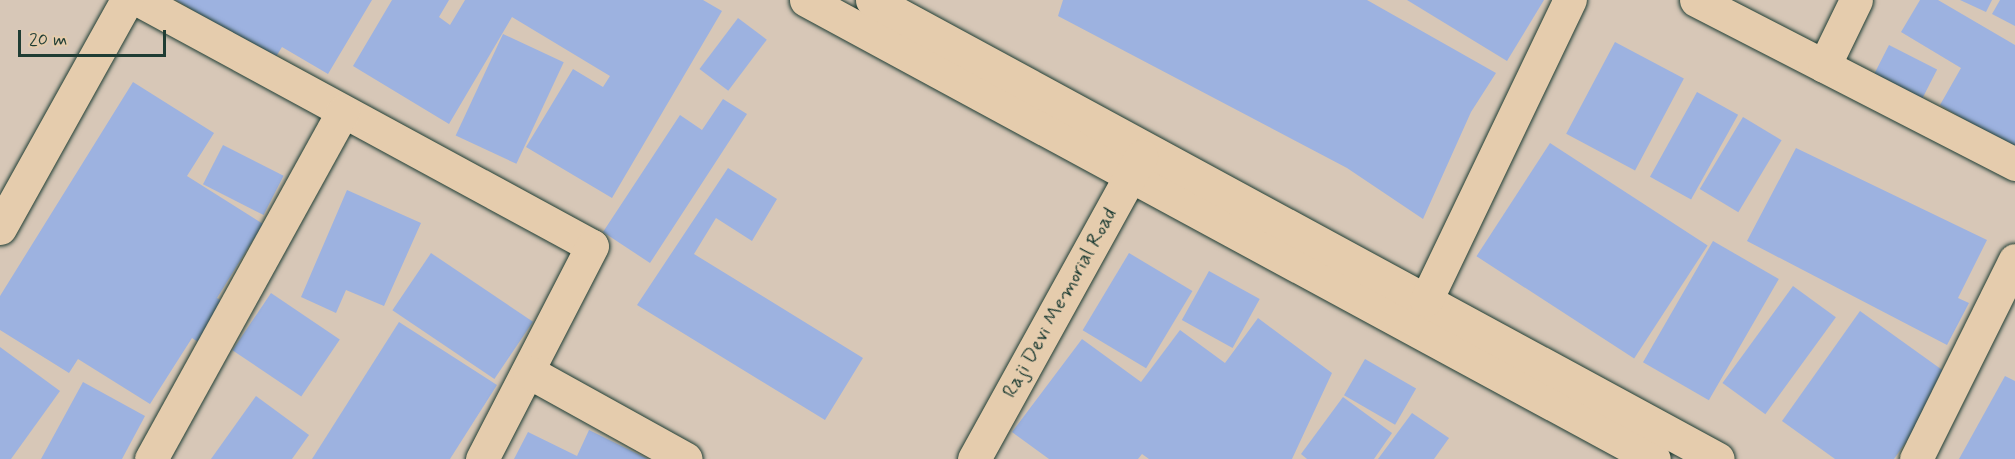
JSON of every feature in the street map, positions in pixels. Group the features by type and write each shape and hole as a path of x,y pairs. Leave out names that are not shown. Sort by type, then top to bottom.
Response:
{"street":[{"path":"0,228 127,0"},
{"path":"139,0 592,246 482,459"},
{"path":"806,0 870,7 1654,459"},
{"path":"1426,300 1570,0"},
{"path":"1696,0 2015,164"},
{"path":"1824,66 1856,0"},
{"path":"150,459 344,111"},
{"path":"1138,162 1426,300 1718,459"},
{"name":"Raji Devi Memorial Road","path":"974,459 1138,162"},
{"path":"1916,459 2015,260"},
{"path":"528,372 686,459"}],"building":[{"path":"176,0 372,0 328,74 282,47 274,60"},
{"path":"392,0 449,0 439,17 450,25 465,0 703,0 722,11 612,198 526,147 573,69 603,87 610,76 512,17 449,124 353,66"},
{"path":"1063,0 1367,0 1496,73 1471,112 1423,219 1347,168 1058,16"},
{"path":"1407,0 1544,0 1507,61"},
{"path":"1920,0 1938,0 2015,45 2015,150 1940,105 1961,68 1901,32"},
{"path":"1960,0 1992,0 1986,12"},
{"path":"2000,0 2015,0 2015,26 1992,14"},
{"path":"738,18 767,40 728,91 699,69"},
{"path":"503,34 564,62 516,164 456,136"},
{"path":"1615,42 1684,79 1635,170 1566,134"},
{"path":"1889,45 1937,70 1921,102 1873,77"},
{"path":"133,82 214,133 187,176 263,224 217,298 227,304 201,344 192,338 150,404 78,359 69,373 0,330 0,296"},
{"path":"1697,92 1738,115 1691,200 1650,177"},
{"path":"723,99 747,114 650,263 603,232 680,115 702,130"},
{"path":"1743,117 1782,140 1738,212 1700,189"},
{"path":"1550,143 1708,245 1634,359 1476,256"},
{"path":"223,145 284,176 264,215 203,184"},
{"path":"1796,148 1987,240 1958,298 1969,303 1947,345 1747,241"},
{"path":"728,168 777,199 752,241 716,218 694,254 863,358 825,420 637,305"},
{"path":"347,190 421,223 384,306 346,290 336,313 301,297"},
{"path":"1713,241 1779,279 1709,400 1643,362"},
{"path":"431,253 533,322 494,379 392,310"},
{"path":"1129,253 1192,291 1146,368 1083,330"},
{"path":"1209,271 1260,299 1233,348 1182,320"},
{"path":"1793,286 1836,317 1765,414 1722,383"},
{"path":"271,293 340,339 301,397 232,350"},
{"path":"1860,311 1952,377 1894,459 1835,459 1782,421"},
{"path":"1258,318 1332,373 1292,459 1149,459 1142,454 1138,459 1049,459 1012,432 1082,339 1141,382 1180,330 1225,363"},
{"path":"399,322 497,385 450,459 312,459"},
{"path":"0,347 60,391 11,459 0,459"},
{"path":"1365,359 1416,388 1395,425 1344,395"},
{"path":"2005,376 2015,381 2015,459 1959,459"},
{"path":"83,382 145,416 122,459 41,459"},
{"path":"256,396 309,435 292,459 211,459"},
{"path":"1343,397 1392,433 1374,459 1307,459 1301,454"},
{"path":"1412,413 1449,438 1434,459 1378,459"},
{"path":"589,430 648,459 514,459 528,432 577,456"}]}
